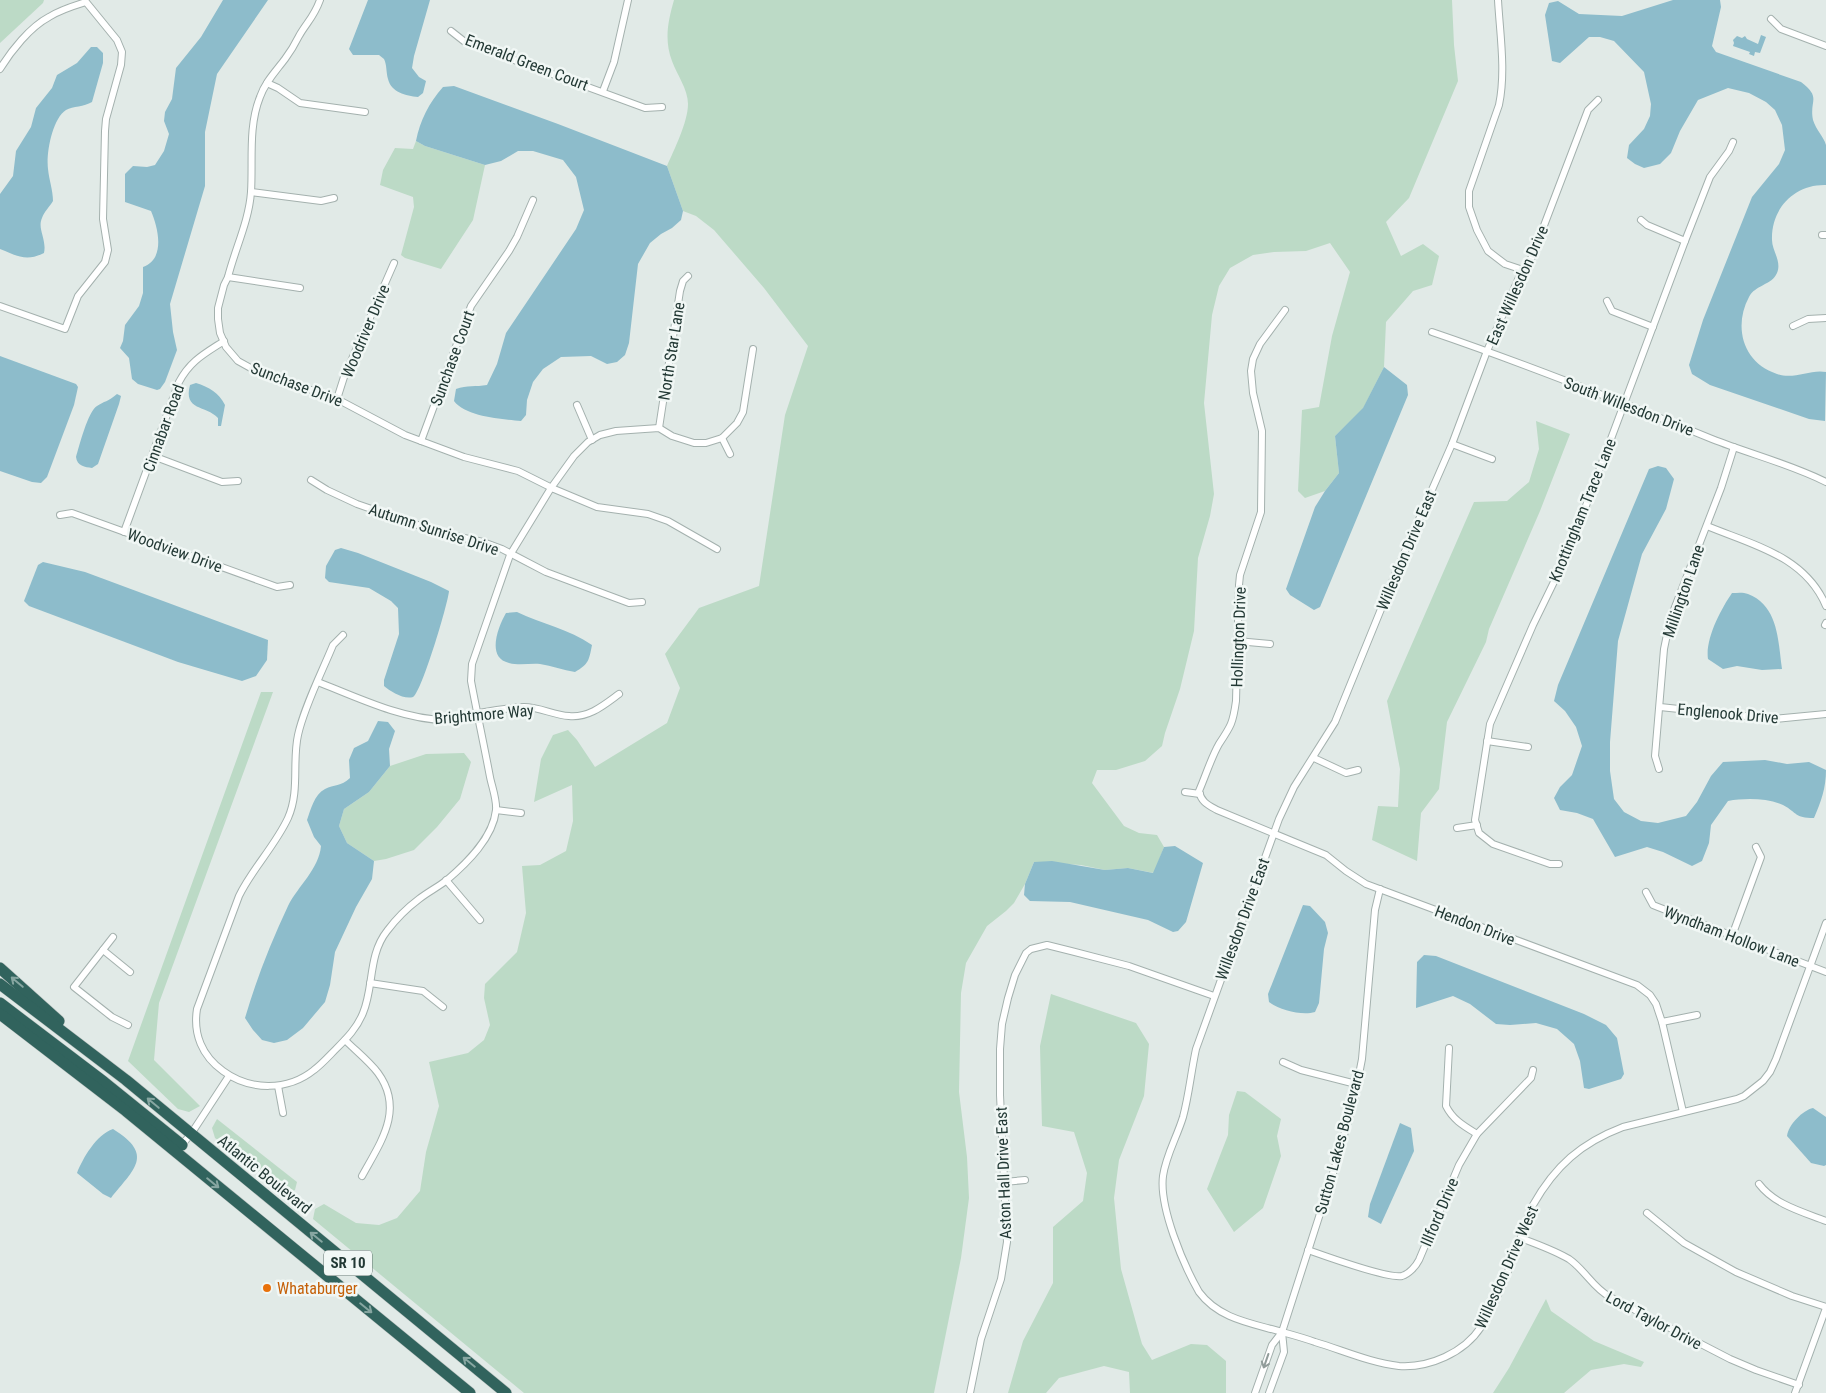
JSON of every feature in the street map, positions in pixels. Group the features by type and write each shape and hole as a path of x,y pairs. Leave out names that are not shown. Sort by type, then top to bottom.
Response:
{"highway":[{"path":"0,968 54,1016 90,1052"},
{"name":"Atlantic Boulevard","path":"0,984 90,1052 506,1393"},
{"path":"0,1003 90,1071 179,1148"},
{"name":"SR 10","path":"0,1014 179,1148 470,1393"},
{"path":"0,1022 74,1070"}],"street":[{"name":"Sunchase Drive","path":"320,0 316,14 300,36 296,46 267,83 260,95 256,108 250,162 251,192 249,209 218,308 220,333 226,347 238,361 256,371 337,399 382,424 464,457 518,471 551,488 598,506 641,513 668,521 717,549"},
{"path":"604,92 614,62 628,0"},
{"path":"1498,0 1503,77 1501,95 1469,191 1469,207 1477,230 1488,251 1505,264 1523,270"},
{"path":"0,69 15,48 40,23 62,10 85,1 117,40 122,52 121,66 106,119 105,131 103,219 108,250 105,262 82,289 66,329 0,306"},
{"path":"1771,19 1781,29 1826,46"},
{"name":"Emerald Green Court","path":"451,31 465,42 645,108 662,107"},
{"path":"267,83 300,103 365,112"},
{"name":"East Willesdon Drive","path":"1439,474 1487,351 1523,270 1532,257 1588,110 1598,100"},
{"name":"Knottingham Trace Lane","path":"1477,825 1475,820 1490,724 1533,625 1569,551 1684,241 1710,177 1729,151 1733,142"},
{"path":"251,192 321,201 334,198"},
{"name":"Sunchase Court","path":"421,440 471,306 513,244 533,200"},
{"path":"1641,220 1647,225 1684,241"},
{"name":"Woodriver Drive","path":"337,399 344,377 394,263"},
{"name":"North Star Lane","path":"659,428 680,291 683,281 688,276"},
{"path":"228,277 300,288"},
{"path":"1607,301 1612,311 1653,327"},
{"name":"Hollington Drive","path":"1200,792 1219,744 1227,734 1234,715 1236,701 1238,585 1261,512 1262,431 1253,392 1251,371 1253,359 1260,344 1285,310"},
{"path":"1793,326 1808,319 1826,318"},
{"name":"South Willesdon Drive","path":"1432,332 1624,403 1826,482"},
{"name":"Cinnabar Road","path":"124,532 179,382 196,359 224,341"},
{"path":"343,635 333,645 298,735 295,754 295,787 288,818 245,883 197,1009 196,1028 202,1046 212,1062 229,1076 249,1084 278,1086 297,1081 320,1066 354,1030 363,1014 378,946 386,932 401,914 419,898 446,880 483,844 496,810 471,681 472,664 510,555 551,488 574,456 600,435 616,431 659,428 672,436 694,443 706,443 722,438 730,432 743,412 753,349"},
{"path":"577,405 592,440"},
{"path":"722,438 730,454"},
{"path":"1452,444 1492,459"},
{"name":"Millington Lane","path":"1660,769 1655,756 1664,649 1670,620 1707,526 1734,447"},
{"path":"153,456 222,482 238,481"},
{"name":"Willesdon Drive East","path":"1282,1332 1232,1318 1206,1301 1192,1281 1168,1217 1163,1198 1163,1174 1183,1117 1194,1056 1274,832 1294,787 1335,722 1399,565 1439,474"},
{"name":"Autumn Sunrise Drive","path":"311,480 356,504 441,533 483,542 502,549 510,555 546,572 629,603 642,602"},
{"name":"Woodview Drive","path":"60,515 72,513 277,587 290,585"},
{"path":"1707,526 1770,550 1788,560 1814,583 1826,606"},
{"path":"1237,641 1270,644"},
{"name":"Brightmore Way","path":"318,682 409,716 445,720 526,707 568,716 585,715 601,708 619,694"},
{"name":"Englenook Drive","path":"1660,707 1774,719 1826,714"},
{"path":"1487,741 1528,747"},
{"path":"1314,758 1346,773 1358,770"},
{"path":"1185,792 1200,792"},
{"name":"Hendon Drive","path":"1200,792 1204,803 1326,854 1366,884 1646,990 1653,999 1662,1022 1683,1112"},
{"path":"496,810 521,813"},
{"path":"1457,828 1477,825 1480,833 1494,844 1550,864 1558,864"},
{"path":"1732,936 1761,857 1756,847"},
{"path":"446,880 480,920"},
{"name":"Sutton Lakes Boulevard","path":"1255,1393 1272,1346 1282,1332 1335,1167 1354,1100 1362,1059 1375,910 1380,889"},
{"name":"Wyndham Hollow Lane","path":"1646,892 1653,905 1826,972"},
{"name":"Willesdon Drive West","path":"1282,1332 1383,1363 1414,1366 1439,1360 1456,1352 1481,1327 1521,1238 1532,1206 1548,1182 1570,1156 1593,1140 1615,1130 1737,1099 1744,1096 1763,1081 1776,1059 1826,923"},
{"path":"113,938 74,987 112,1017 128,1025"},
{"name":"Aston Hall Drive East","path":"970,1393 981,1339 1005,1261 1007,1242 1000,1095 1000,1049 1002,1024 1015,975 1026,952 1031,949 1047,946 1071,951 1129,966 1214,996"},
{"path":"103,950 130,972"},
{"path":"370,984 423,991 443,1007"},
{"path":"1662,1022 1697,1015"},
{"path":"345,1040 377,1073 386,1089 389,1102 389,1114 385,1133 362,1176"},
{"path":"1449,1048 1446,1106 1456,1120 1477,1134"},
{"path":"1283,1062 1301,1070 1356,1084"},
{"name":"Illford Drive","path":"1308,1250 1385,1274 1402,1276 1406,1274 1417,1264 1459,1165 1477,1134 1531,1078 1533,1070"},
{"path":"179,1148 191,1134 229,1076"},
{"path":"278,1086 283,1113"},
{"path":"1004,1182 1024,1180"},
{"path":"1759,1184 1766,1193 1786,1206 1826,1221"},
{"path":"1647,1213 1684,1243 1736,1272 1826,1308 1795,1393"},
{"name":"Lord Taylor Drive","path":"1521,1238 1568,1259 1602,1293 1618,1302 1730,1359 1799,1385"},
{"name":"Sutton Lakes Boulevard","path":"1269,1393 1284,1352 1282,1332"}],"green space":[{"path":"0,0 44,0 0,43"},
{"path":"674,0 1452,0 1458,81 1409,198 1386,222 1401,256 1423,244 1439,256 1432,285 1413,291 1386,322 1384,367 1363,409 1335,436 1339,473 1325,491 1305,498 1298,491 1302,410 1319,407 1332,336 1350,272 1330,243 1306,251 1253,255 1230,268 1219,286 1212,315 1204,403 1214,494 1198,558 1194,631 1180,689 1162,746 1145,761 1116,770 1097,770 1092,783 1124,826 1139,833 1157,835 1164,847 1154,873 1128,868 1105,870 1081,865 1034,862 1025,884 1014,903 987,926 966,963 961,993 959,1092 967,1157 969,1198 961,1258 934,1393 524,1393 313,1219 315,1209 324,1204 356,1223 379,1225 397,1218 420,1191 426,1152 439,1106 429,1062 468,1053 484,1040 490,1025 484,998 485,984 517,952 526,913 522,866 540,865 566,851 573,821 572,785 534,802 541,759 553,735 568,730 595,767 667,723 680,688 665,654 699,608 759,586 785,415 808,346 764,288 714,230 696,216 683,211 667,166 683,127 688,104 688,98 672,61 668,46 669,23"},
{"path":"416,141 425,146 485,165 473,220 441,269 405,258 401,255 414,207 413,197 380,185 383,170 395,148 413,149"},
{"path":"1536,421 1570,434 1540,511 1489,629 1486,642 1447,722 1439,789 1421,813 1417,861 1372,840 1378,806 1398,807 1400,769 1387,701 1474,502 1507,501 1529,482 1539,449"},
{"path":"261,692 273,692 159,1003 154,1060 200,1106 189,1112 178,1109 128,1061"},
{"path":"464,753 471,762 460,799 437,827 414,850 374,861 347,843 339,826 344,809 369,792 390,766 426,754"},
{"path":"1051,994 1136,1023 1149,1044 1144,1096 1119,1160 1114,1198 1121,1269 1142,1344 1152,1360 1191,1344 1207,1345 1226,1361 1226,1393 1130,1393 1129,1372 1104,1366 1059,1378 1046,1393 1008,1393 1023,1341 1053,1283 1053,1227 1083,1201 1087,1173 1074,1132 1042,1126 1040,1046"},
{"path":"1237,1091 1245,1092 1281,1119 1277,1136 1281,1156 1263,1208 1234,1232 1207,1189 1228,1135 1229,1115"},
{"path":"217,1119 297,1182 295,1190 288,1194 215,1138 212,1128"},
{"path":"1546,1299 1551,1311 1594,1341 1644,1362 1641,1367 1624,1364 1591,1370 1564,1393 1493,1393 1509,1368"}],"water":[{"path":"223,0 268,0 217,74 205,132 205,186 170,304 177,350 165,382 157,390 138,384 132,379 129,358 120,348 125,325 139,306 143,293 143,267 155,257 158,242 156,225 151,211 125,202 125,174 133,166 147,167 155,165 164,151 169,134 164,121 165,112 172,99 176,68 201,37"},
{"path":"368,0 430,0 412,68 419,77 426,81 423,93 418,97 409,96 392,87 388,79 385,61 379,55 353,55 349,49"},
{"path":"1673,0 1720,0 1721,7 1712,46 1716,52 1801,82 1813,96 1813,120 1826,145 1826,185 1804,189 1787,200 1780,208 1773,228 1772,240 1778,260 1777,273 1775,277 1755,290 1749,297 1744,308 1742,332 1744,343 1749,353 1765,369 1783,376 1820,371 1826,372 1825,421 1809,419 1710,385 1692,374 1689,365 1703,320 1752,197 1779,164 1785,150 1782,125 1775,110 1766,102 1749,93 1728,88 1698,100 1680,131 1671,153 1660,164 1644,168 1627,158 1629,145 1644,129 1650,116 1651,104 1644,72 1614,41 1600,37 1589,37 1560,63 1552,61 1545,15 1549,3 1558,1 1579,14 1622,16"},
{"path":"1761,35 1766,37 1760,53 1755,52 1754,56 1749,54 1750,52 1733,46 1733,40 1737,36 1742,38 1745,36 1747,39 1758,44"},
{"path":"91,47 97,47 103,53 103,63 92,102 66,110 57,121 51,137 48,163 53,201 41,222 44,253 27,258 17,256 0,249 0,194 13,176 16,151 31,127 36,108 52,88 57,75 77,63"},
{"path":"454,86 667,166 683,211 681,220 650,243 638,264 629,343 625,355 617,362 607,364 591,356 561,357 543,369 533,382 527,400 526,415 521,421 485,416 467,411 454,401 456,389 487,385 497,364 506,333 576,229 584,210 576,177 563,160 533,151 518,151 501,161 485,165 425,146 416,141 423,119 433,99 443,87"},
{"path":"0,356 76,384 78,387 74,405 47,477 41,483 32,482 0,471"},
{"path":"1384,367 1407,385 1408,395 1320,607 1314,610 1290,595 1286,589 1315,507 1339,473 1335,436 1363,408"},
{"path":"196,383 213,391 223,401 225,405 221,426 218,426 218,418 197,406 190,399 190,385"},
{"path":"117,394 121,396 119,404 98,464 92,468 82,466 76,457 90,415 97,406"},
{"path":"1658,466 1666,468 1674,479 1666,509 1642,554 1618,641 1610,742 1610,771 1614,799 1624,812 1641,821 1658,823 1686,816 1697,802 1711,776 1723,762 1765,760 1787,764 1809,762 1826,770 1823,795 1814,818 1799,816 1783,805 1770,801 1742,799 1728,801 1711,825 1709,843 1702,861 1692,866 1663,852 1647,847 1615,857 1593,819 1577,813 1560,810 1554,798 1560,787 1572,775 1582,746 1576,727 1565,711 1554,701 1558,685 1649,469"},
{"path":"341,548 431,582 449,591 428,666 413,697 401,696 384,686 384,680 399,634 398,608 391,601 369,588 329,582 325,578 326,566 335,550"},
{"path":"43,562 85,572 268,640 267,660 256,676 242,681 178,662 29,606 24,601 38,565"},
{"path":"1732,593 1748,594 1766,607 1778,637 1782,669 1762,670 1737,666 1723,669 1708,659 1711,634 1723,607"},
{"path":"517,612 565,631 592,645 586,664 575,672 540,664 513,664 502,660 496,649 497,634 506,613"},
{"path":"378,721 388,722 395,731 389,749 390,766 369,792 344,809 339,826 347,843 374,861 372,879 356,907 335,952 330,985 325,1002 303,1028 287,1040 274,1043 262,1040 245,1018 259,975 288,906 312,870 319,854 321,846 314,837 307,820 321,792 328,787 344,783 350,778 349,760 354,748 368,741"},
{"path":"1175,846 1203,863 1186,922 1178,931 1173,932 1148,920 1070,902 1030,901 1024,895 1025,884 1034,862 1052,861 1105,870 1128,868 1153,873 1164,847"},
{"path":"1303,905 1310,906 1325,922 1328,933 1324,949 1319,1003 1315,1012 1310,1013 1291,1012 1279,1008 1269,1002 1268,994"},
{"path":"1424,955 1436,956 1584,1014 1606,1025 1617,1038 1624,1074 1621,1079 1589,1089 1584,1088 1580,1061 1574,1044 1557,1029 1536,1023 1496,1024 1470,1004 1453,996 1416,1008 1417,962"},
{"path":"1813,1108 1826,1117 1826,1165 1824,1166 1811,1163 1787,1136 1790,1127 1797,1119"},
{"path":"1400,1123 1411,1128 1414,1151 1381,1224 1368,1217 1370,1204"},
{"path":"113,1129 126,1138 134,1147 137,1155 133,1170 111,1198 103,1194 77,1173 96,1142 101,1136"}],"place":[{"name":"Whataburger","path":"267,1288"}]}
